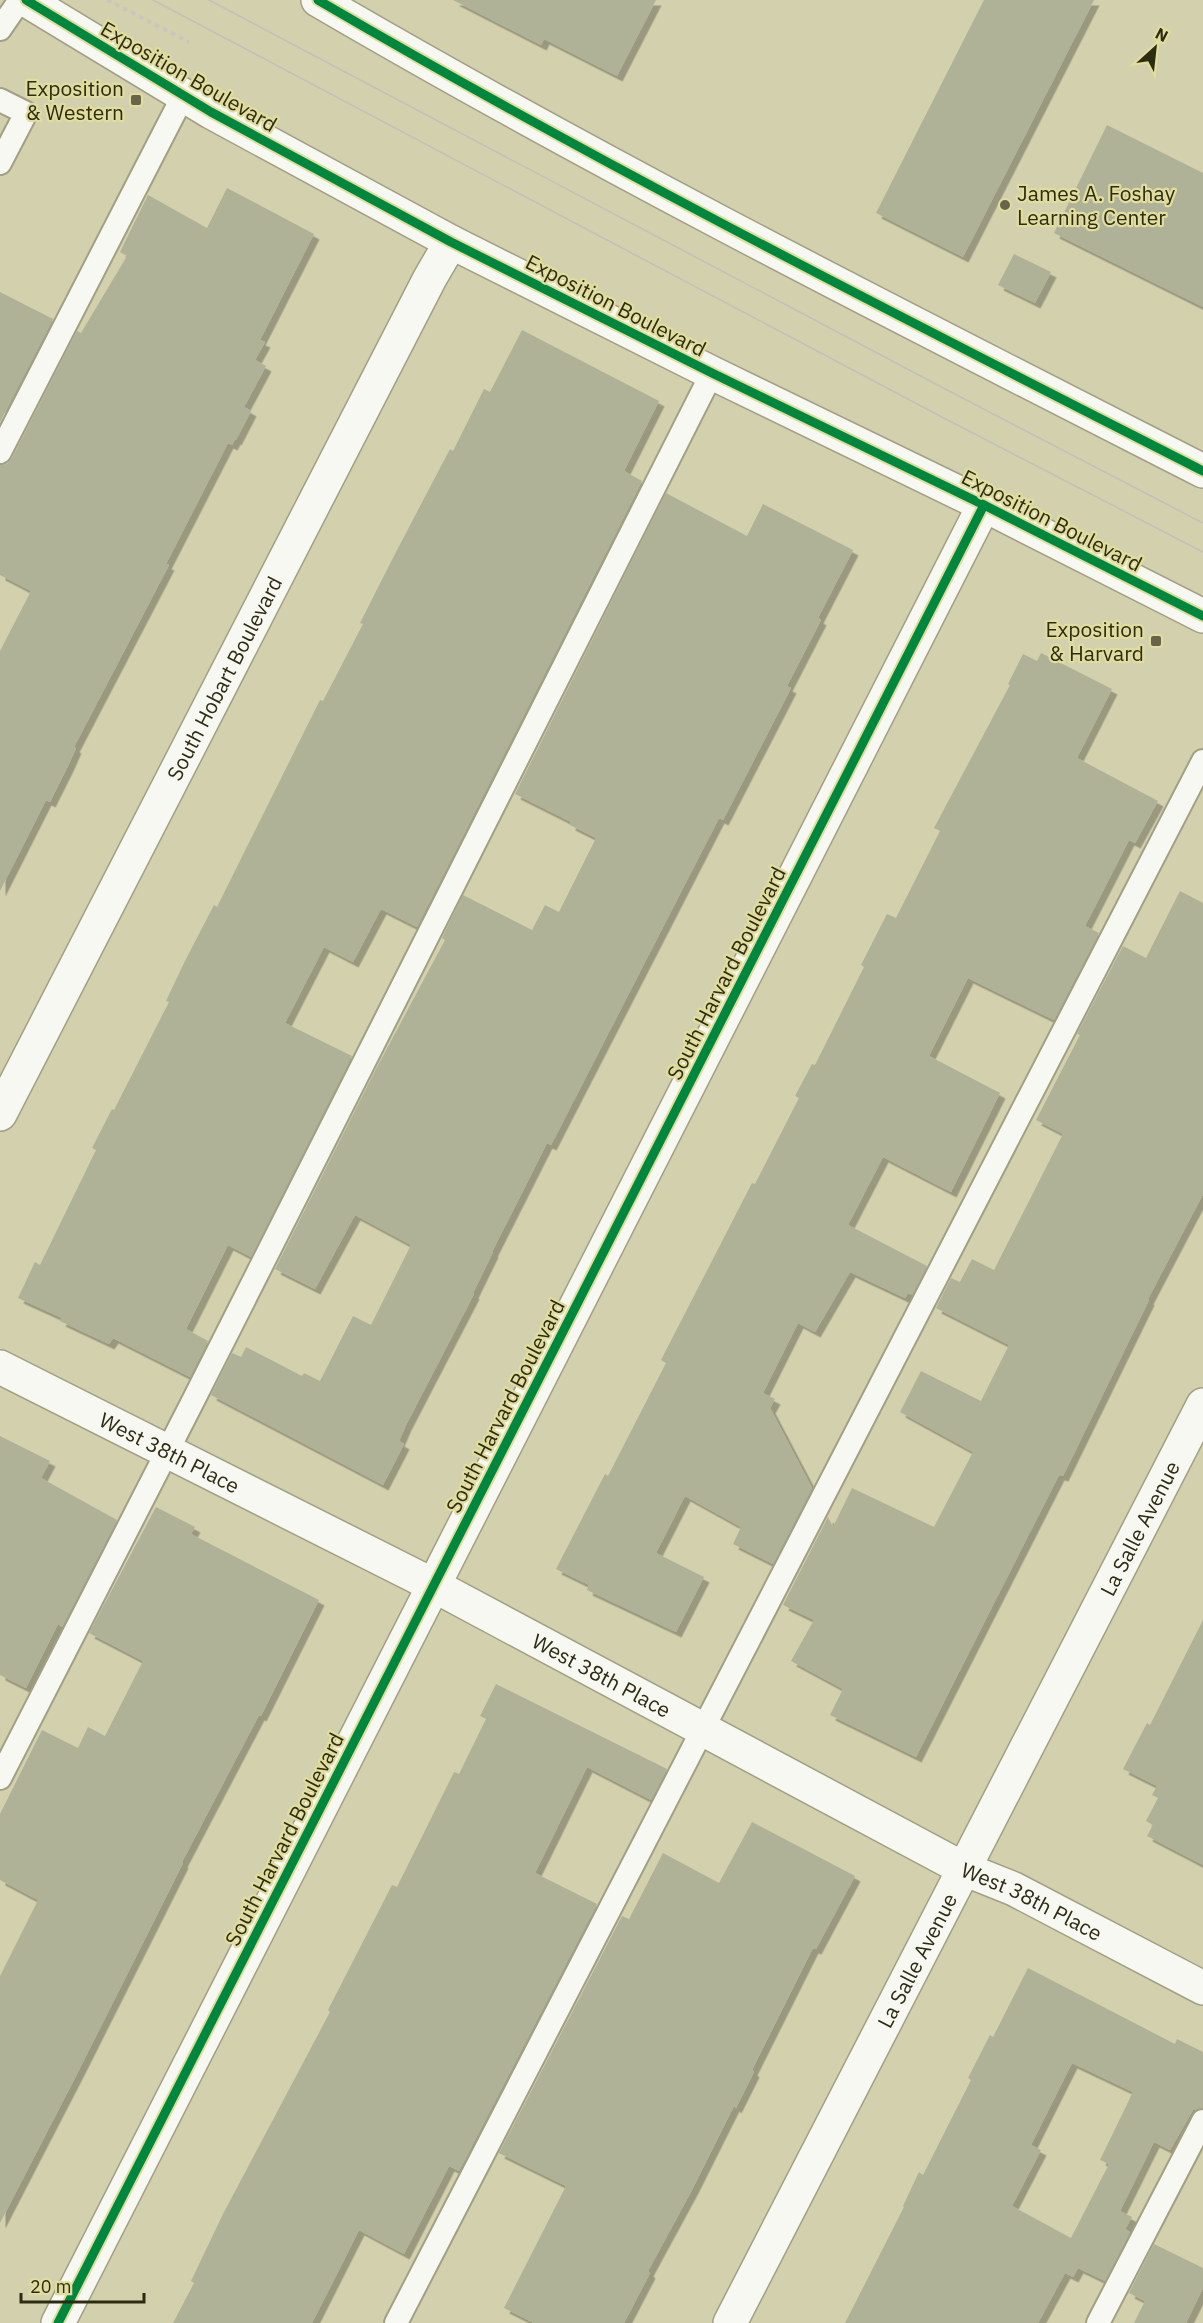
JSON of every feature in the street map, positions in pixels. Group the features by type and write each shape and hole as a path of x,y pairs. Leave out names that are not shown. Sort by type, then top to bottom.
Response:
{"street":[{"name":"Exposition Boulevard","path":"26,0 183,96 451,242 712,373 984,505 1203,616"},
{"path":"318,0 435,69 732,229 1203,471"},
{"name":"South Hobart Boulevard","path":"0,1114 430,278 451,242"},
{"name":"South Harvard Boulevard","path":"58,2323 984,505"},
{"name":"West 38th Place","path":"0,1367 433,1585 964,1869 1014,1889 1203,1988"},
{"name":"La Salle Avenue","path":"730,2323 1203,1405"}],"lane":[{"path":"0,29 20,0"},
{"path":"0,452 183,96"},
{"path":"0,100 26,113 0,163"},
{"path":"0,1778 168,1451 712,373"},
{"path":"396,2323 1203,761"},
{"path":"1098,2323 1203,2121"}],"path":[{"path":"107,0 189,42"}],"building":[{"path":"453,0 656,0 617,76 544,39 541,45"},
{"path":"984,0 1094,0 963,257 876,213"},
{"path":"1107,125 1203,173 1203,307 1054,233"},
{"path":"227,188 314,234 260,340 265,342 255,360 266,366 244,407 251,411 236,440 232,445 228,443 166,564 169,565 74,747 76,748 50,802 46,800 0,891 0,651 31,591 0,575 0,465 7,464 12,458 77,331 81,333 127,256 120,252 148,195 207,228"},
{"path":"1014,254 1051,272 1035,303 998,285"},
{"path":"0,292 53,319 0,422"},
{"path":"522,330 659,401 624,471 642,481 417,927 381,909 353,962 324,947 285,1023 352,1056 251,1257 228,1245 186,1329 208,1341 190,1377 113,1338 109,1344 60,1321 62,1318 18,1298 35,1262 40,1265 96,1150 92,1148 169,1002 166,1001 185,961 214,905 217,907 320,700 323,701 363,624 360,623 396,552 450,449 453,451 484,389 490,392"},
{"path":"666,493 747,536 763,504 853,550 787,686 791,688 723,820 719,818 551,1145 547,1143 492,1252 474,1294 406,1425 399,1441 404,1444 383,1485 211,1395 232,1353 241,1357 246,1347 302,1376 304,1373 320,1381 353,1316 371,1325 411,1245 355,1215 315,1289 275,1269 376,1069 445,940 442,938 463,895 532,930 545,905 559,912 596,838 570,825 571,822 515,794"},
{"path":"1041,653 1112,689 1077,758 1158,801 1135,843 1129,840 1085,926 1099,933 1054,1020 968,978 929,1056 1000,1093 951,1192 883,1157 848,1225 927,1266 912,1295 908,1293 905,1298 850,1272 815,1332 798,1323 763,1393 775,1399 770,1408 812,1488 773,1564 733,1544 741,1527 685,1496 656,1553 704,1577 676,1632 587,1590 589,1585 556,1569 605,1474 608,1476 666,1363 661,1360 752,1183 755,1184 799,1098 795,1096 812,1064 815,1065 864,967 861,965 887,914 896,918 940,831 934,828 1010,685 1008,684 1023,654 1037,661"},
{"path":"1180,891 1203,903 1203,1194 1148,1299 1063,1476 1059,1475 916,1757 830,1715 843,1689 791,1661 814,1620 783,1605 828,1517 833,1527 852,1488 934,1527 973,1452 900,1412 921,1371 981,1401 1009,1345 936,1308 951,1278 960,1282 972,1259 994,1270 1063,1134 1036,1120 1080,1035 1077,1034 1123,946 1146,958"},
{"path":"0,1436 50,1461 41,1478 117,1520 62,1627 58,1624 26,1688 0,1675"},
{"path":"156,1507 195,1527 191,1534 319,1600 261,1716 259,1715 182,1862 0,2223 0,1976 38,1900 0,1880 0,1814 42,1730 78,1748 88,1727 105,1736 143,1661 89,1633"},
{"path":"1203,1620 1203,1865 1147,1836 1153,1825 1146,1821 1158,1798 1152,1795 1157,1786 1123,1769 1147,1723 1150,1725"},
{"path":"496,1684 667,1769 651,1800 587,1767 535,1873 597,1904 459,2171 449,2166 404,2254 359,2230 312,2323 173,2323 194,2283 191,2281 223,2214 330,2012 328,2010 392,1885 397,1887 454,1772 459,1774 486,1719 480,1716"},
{"path":"752,1822 855,1876 816,1949 813,1948 752,2070 754,2072 736,2108 734,2106 648,2271 650,2273 624,2323 534,2323 504,2308 566,2186 499,2153 622,1916 629,1919 663,1853 719,1883"},
{"path":"1028,1968 1175,2044 1177,2039 1203,2052 1203,2108 1193,2110 1170,2150 1154,2142 1120,2211 1132,2217 1125,2229 1130,2232 1105,2281 1078,2268 1073,2277 1065,2273 1038,2323 845,2323 904,2207 919,2172 923,2175 971,2080 968,2078 990,2035 993,2037","holes":["1072,2063 1133,2092 1100,2160 1109,2164 1071,2238 1012,2206 1041,2150 1031,2145"]},
{"path":"1154,2244 1203,2268 1203,2288 1186,2323 1134,2323 1145,2301 1129,2293"}],"tram line":[{"path":"153,0 938,415 1203,552"},
{"path":"209,0 1203,523"}],"cycle path":[{"path":"26,0 211,112 451,242 712,373 984,505 1203,616"},
{"path":"318,0 536,124 646,183 868,300 1203,471"},
{"path":"58,2323 984,505"}],"place":[{"name":"Exposition & Western","path":"136,100"},
{"name":"James A. Foshay Learning Center","path":"1005,205"},
{"name":"Exposition & Harvard","path":"1156,641"}]}
